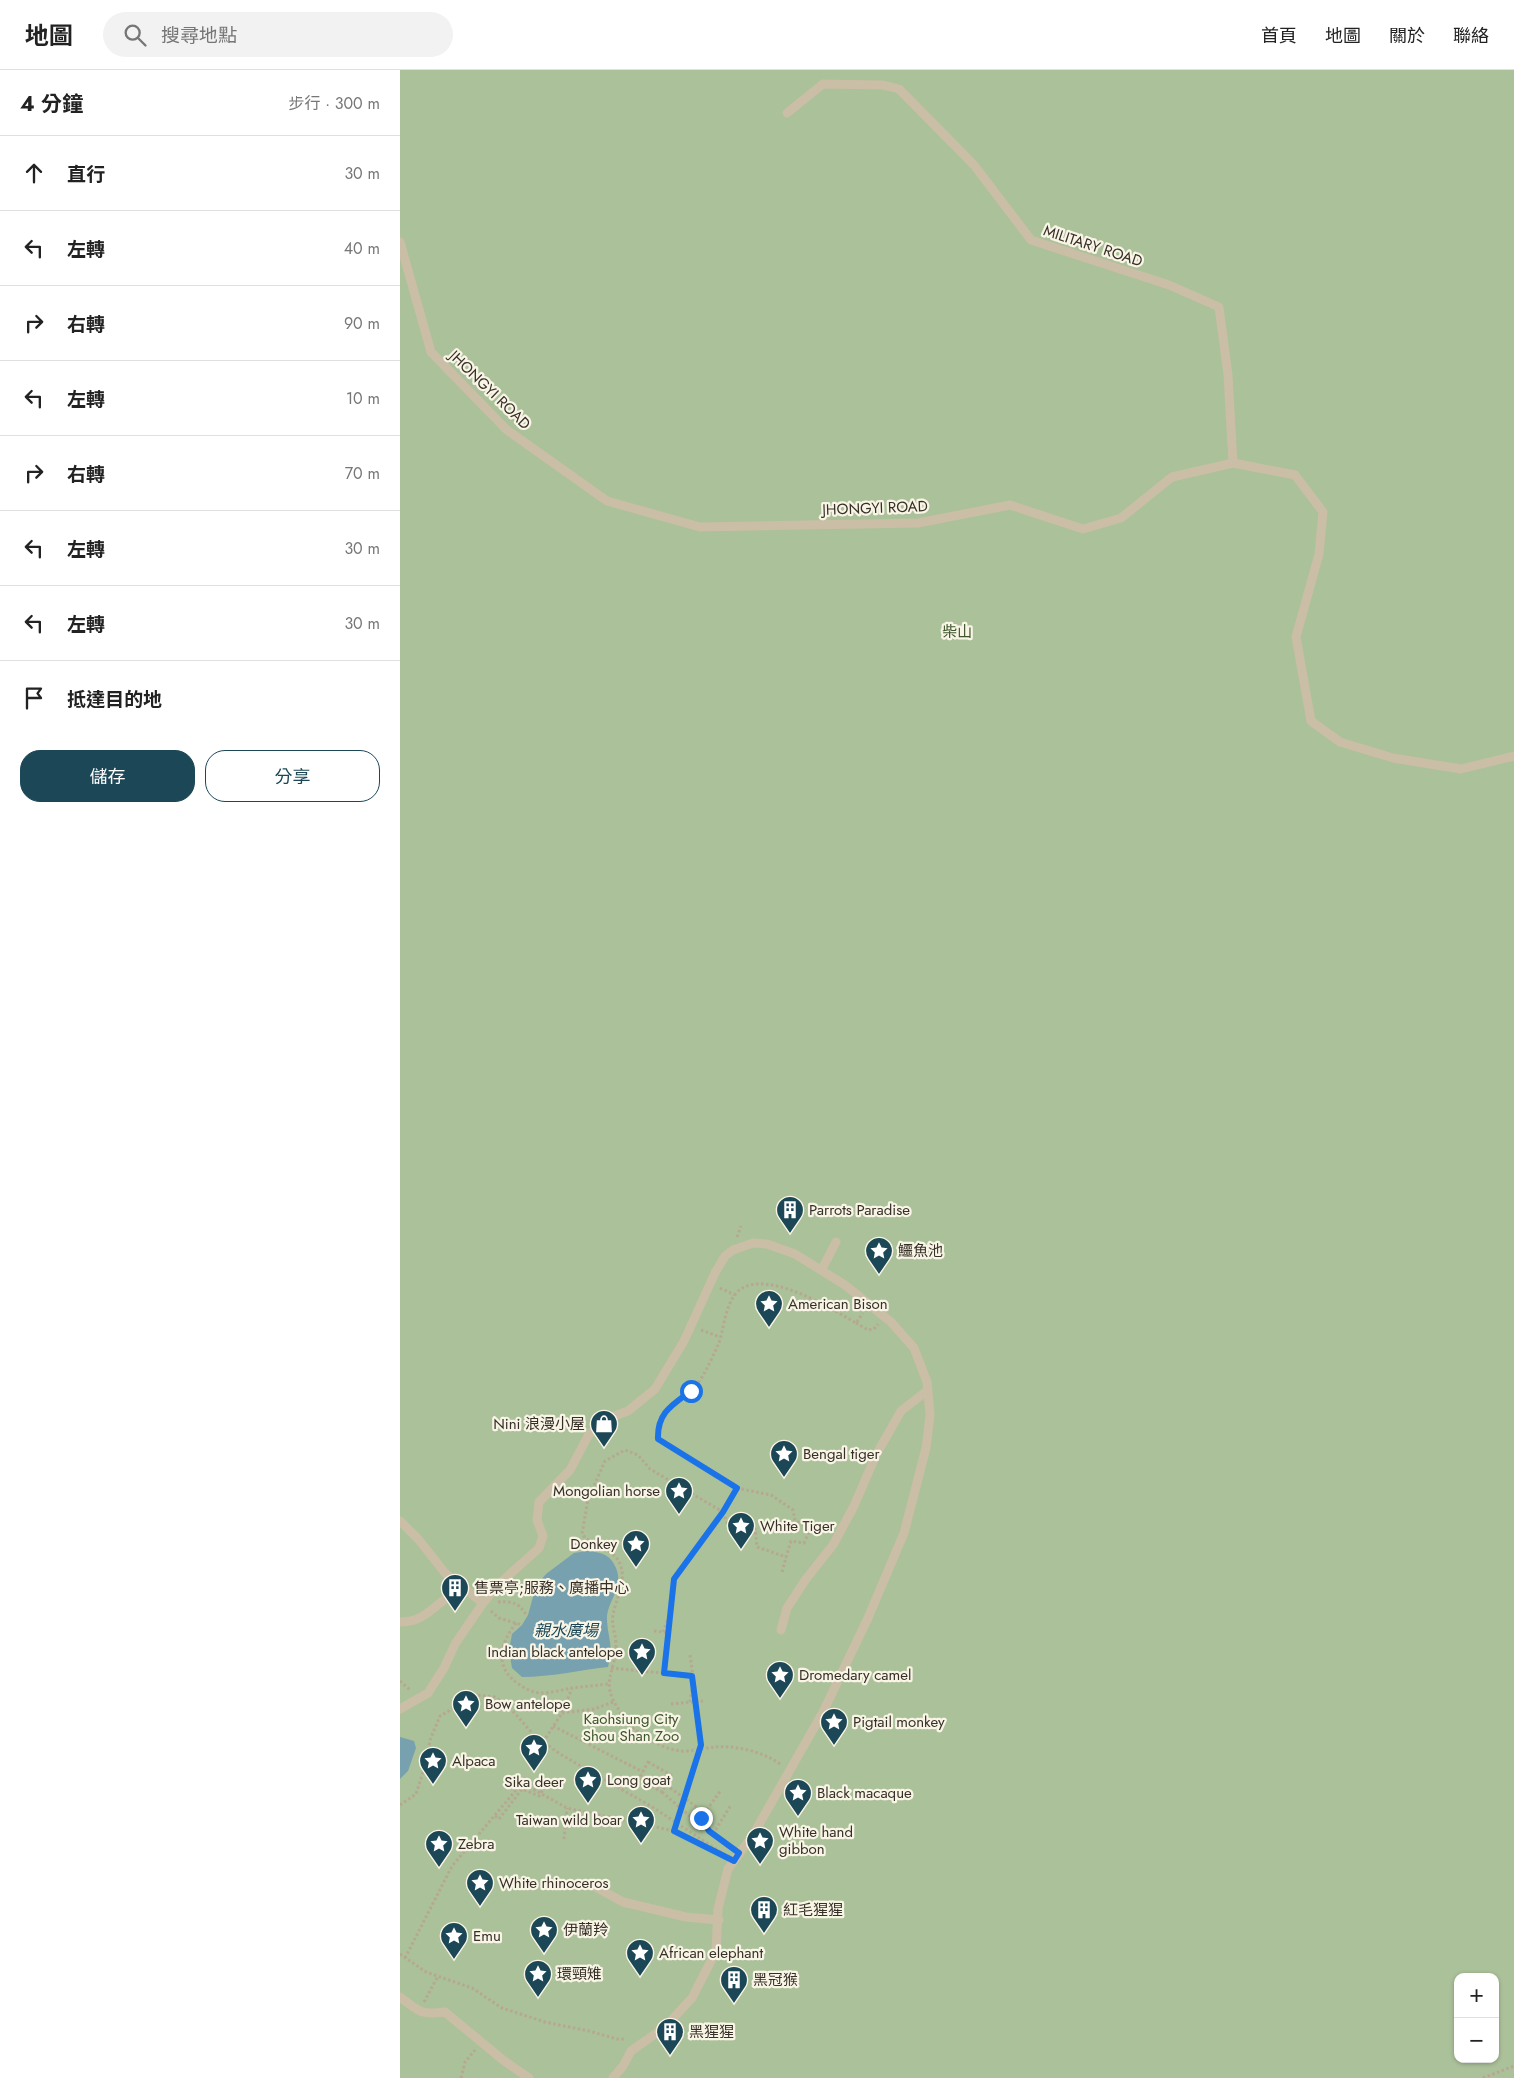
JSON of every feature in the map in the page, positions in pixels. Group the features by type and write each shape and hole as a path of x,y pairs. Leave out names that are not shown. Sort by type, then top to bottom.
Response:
{"lane":[{"name":"MILITARY ROAD","path":"788,113 824,84 883,85 899,88 974,165 1031,240 1169,285 1219,307 1228,376 1233,463"},
{"name":"JHONGYI ROAD","path":"400,242 431,352 507,430 607,501 700,526 918,523 1010,504 1083,529 1121,518 1172,477 1233,463 1294,474 1323,512 1319,554 1296,637 1311,721 1340,742 1403,760 1461,769 1514,756"},
{"path":"822,1269 836,1242"},
{"path":"400,1709 428,1693 444,1668 455,1644 483,1604 499,1584 539,1548 543,1536 537,1520 539,1502 570,1470 588,1436 603,1420 628,1411 655,1389 691,1326 725,1256 740,1246 753,1243 767,1244 795,1254 822,1269 868,1304 890,1322 914,1348 927,1382 930,1415 926,1448 904,1533 868,1618 827,1703 752,1835 728,1869 718,1909 719,1920 716,1952 692,1998 665,2027 631,2051 623,2066 613,2078"},
{"path":"781,1630 786,1608 833,1545 854,1506 876,1455 902,1411 928,1390"},
{"path":"400,1521 419,1540 445,1573 483,1604"},
{"path":"400,1622 418,1620 450,1596 466,1589"},
{"path":"592,1885 623,1902 686,1917 719,1920"},
{"path":"400,1996 420,2012 427,2014 445,2012 503,2060 529,2078"}],"path":[{"path":"782,1572 791,1541 804,1543 811,1528 795,1521 792,1510 771,1496 737,1488 658,1439 658,1428 661,1418 669,1407 691,1391 702,1378 720,1337 726,1314 735,1295 743,1288 755,1284 779,1286 808,1295 856,1323 868,1304"},
{"path":"691,1326 720,1337"},
{"path":"786,1557 757,1546 755,1529 731,1532 723,1512 650,1469 638,1455 624,1450 605,1460 588,1499 582,1534 589,1541 609,1550 620,1563 622,1573 623,1583 612,1618 616,1644 608,1684 613,1702 628,1724 656,1744 682,1751 717,1746 747,1750 773,1759 789,1771"},
{"path":"664,1673 674,1579 723,1512 737,1488"},
{"path":"483,1604 512,1601 521,1605 527,1616"},
{"path":"483,1604 499,1618 522,1625"},
{"path":"663,1632 670,1614"},
{"path":"516,1623 507,1636 502,1650 505,1674 510,1679 524,1688 540,1693 608,1684"},
{"path":"654,1631 670,1633"},
{"path":"674,1831 701,1745 690,1655"},
{"path":"611,1668 692,1676"},
{"path":"690,1702 694,1682"},
{"path":"543,1742 562,1714 572,1688"},
{"path":"400,1806 416,1794 426,1763 430,1740 440,1716 476,1695 495,1697 511,1709 534,1735 560,1754 675,1820 734,1861"},
{"path":"671,1704 703,1701"},
{"path":"562,1714 594,1709 613,1702"},
{"path":"553,1726 642,1772"},
{"path":"662,1792 671,1775 648,1762 639,1779 662,1792 693,1819 701,1818 721,1790"},
{"path":"405,1958 452,1866 525,1779 544,1788 539,1796 522,1789 499,1819 494,1816"},
{"path":"522,1783 567,1808 674,1831 734,1861"},
{"path":"666,1785 701,1810 701,1818 709,1831 739,1853"},
{"path":"713,1834 732,1805"},
{"path":"564,1839 567,1808"},
{"path":"400,1954 426,1972 472,1988 502,2008 545,2022 617,2039 645,2040"},
{"path":"420,2012 438,1976"},
{"path":"461,2078 465,2062 482,2042"},
{"path":"1483,2078 1514,2066"}],"green space":[{"name":"柴山","path":"400,70 1514,70 1514,2078 400,2078"}],"water":[{"name":"親水廣場","path":"587,1551 606,1555 612,1560 617,1572 617,1586 607,1620 611,1648 608,1667 555,1675 522,1677 512,1668 509,1650 512,1634 522,1625 528,1615 536,1586 546,1574 574,1553"},
{"path":"400,1737 414,1741 416,1748 408,1771 400,1779"}],"place":[{"name":"Parrots Paradise","path":"790,1234"},
{"name":"鱷魚池","path":"879,1275"},
{"name":"American Bison","path":"769,1328"},
{"name":"Nini 浪漫小屋","path":"604,1448"},
{"name":"Bengal tiger","path":"784,1478"},
{"name":"Mongolian horse","path":"679,1515"},
{"name":"White Tiger","path":"741,1550"},
{"name":"Donkey","path":"636,1568"},
{"name":"售票亭;服務、廣播中心","path":"455,1612"},
{"name":"Indian black antelope","path":"642,1676"},
{"name":"Dromedary camel","path":"780,1699"},
{"name":"Bow antelope","path":"466,1728"},
{"name":"Pigtail monkey","path":"834,1746"},
{"name":"Sika deer","path":"534,1772"},
{"name":"Alpaca","path":"433,1785"},
{"name":"Long goat","path":"588,1804"},
{"name":"Black macaque","path":"798,1817"},
{"name":"Taiwan wild boar","path":"641,1844"},
{"name":"White hand gibbon","path":"760,1865"},
{"name":"Zebra","path":"439,1868"},
{"name":"White rhinoceros","path":"480,1907"},
{"name":"紅毛猩猩","path":"764,1934"},
{"name":"伊蘭羚","path":"544,1954"},
{"name":"Emu","path":"454,1960"},
{"name":"African elephant","path":"640,1977"},
{"name":"環頸雉","path":"538,1998"},
{"name":"黑冠猴","path":"734,2004"},
{"name":"黑猩猩","path":"670,2056"}],"route":[{"path":"691,1391 669,1407 661,1418 658,1428 658,1439 737,1488 723,1512 674,1579 664,1673 692,1676 701,1745 674,1831 734,1861 739,1853 709,1831 701,1818"}],"park label":[{"name":"Kaohsiung City Shou Shan Zoo","path":"631,1728"}]}
